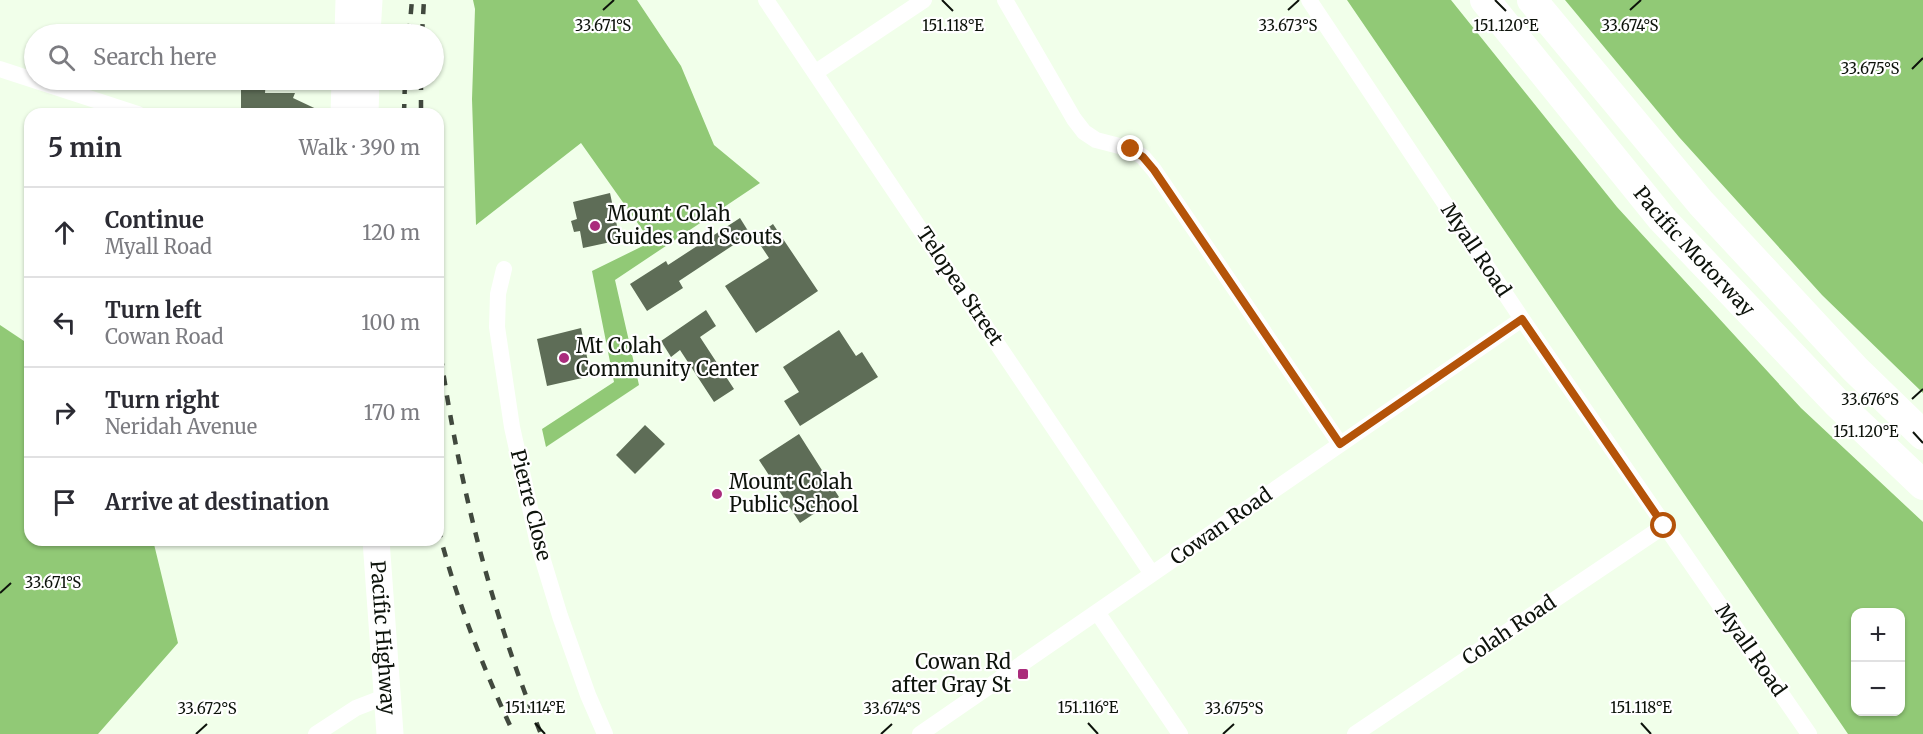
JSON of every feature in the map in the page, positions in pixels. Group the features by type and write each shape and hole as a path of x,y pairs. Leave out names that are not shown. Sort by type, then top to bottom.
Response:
{"highway":[{"name":"Pacific Motorway","path":"1485,0 1662,219 1838,404 1923,485"},
{"name":"Pacific Motorway","path":"1532,0 1701,203 1855,369 1923,435"}],"main road":[{"path":"348,24 349,0"},
{"path":"368,24 369,0"},
{"path":"344,108 345,90"},
{"path":"365,108 366,90"},
{"name":"Pacific Highway","path":"376,546 390,734"}],"street":[{"path":"358,0 359,16 363,24"},
{"name":"Telopea Street","path":"766,0 1152,574"},
{"path":"816,72 924,0"},
{"path":"1005,0 1074,119 1084,132 1096,140 1131,149 1143,157 1154,170 1340,444"},
{"name":"Myall Road","path":"1309,0 1522,319 1805,732"},
{"path":"0,69 24,77"},
{"path":"64,90 120,108"},
{"name":"Pierre Close","path":"504,269 498,294 497,327 512,427 538,544 560,616 605,734"},
{"name":"Cowan Road","path":"920,734 1522,319"},
{"name":"Colah Road","path":"1355,734 1664,526"},
{"path":"1097,612 1180,734"},
{"path":"316,734 356,708 387,696"}],"green space":[{"path":"473,0 637,0 681,66 714,145 760,183 615,280 639,385 546,447 542,429 614,382 592,271 651,242 581,143 476,225 472,99 475,9"},
{"path":"1347,0 1451,0 1617,207 1801,408 1923,522 1923,734 1848,734"},
{"path":"1565,0 1923,0 1923,393 1822,295 1679,137"},
{"path":"0,325 24,341 24,546 154,546 178,643 98,734 0,734"}],"building":[{"path":"241,90 265,90 265,93 295,93 293,98 314,108 241,108"},
{"name":"Mount Colah Guides and Scouts","path":"610,193 620,240 583,248 580,231 574,232 571,221 577,219 573,202"},
{"path":"740,218 750,234 679,281 683,288 647,311 630,284 666,261 668,265"},
{"path":"773,224 818,291 756,333 725,286 769,258 755,237"},
{"path":"706,310 716,326 700,337 734,389 714,402 680,350 671,357 661,341"},
{"name":"Mt Colah Community Center","path":"581,328 591,376 547,386 537,339"},
{"path":"839,330 856,356 862,352 878,377 800,426 784,401 799,392 783,367"},
{"path":"645,425 665,444 635,474 616,455"},
{"path":"799,434 839,497 800,523 759,460"}],"railway":[{"path":"410,24 412,0"},
{"path":"423,24 424,0"},
{"path":"404,108 405,90"},
{"path":"421,90 421,108"},
{"path":"444,380 465,488 490,588 522,686 541,734"},
{"path":"443,546 471,633 514,734"}],"place":[{"name":"Mount Colah Guides and Scouts","path":"595,226"},
{"name":"Mt Colah Community Center","path":"564,358"},
{"name":"Mount Colah Public School","path":"717,494"},
{"name":"Cowan Rd after Gray St","path":"1023,674"}],"route":[{"path":"1131,149 1143,157 1154,170 1340,444 1522,319 1664,526"}]}
